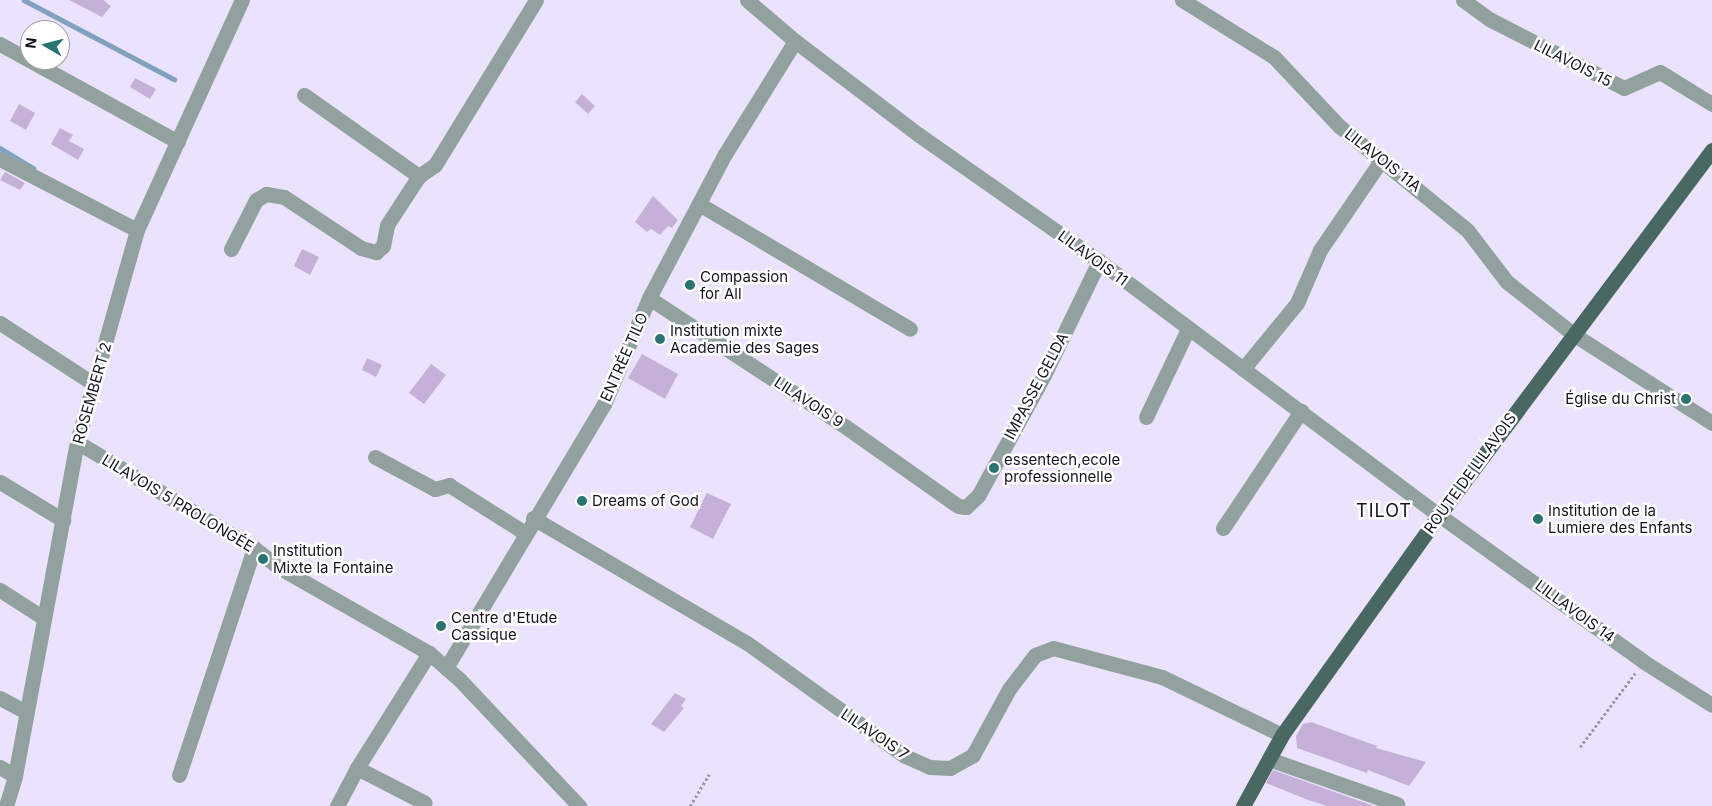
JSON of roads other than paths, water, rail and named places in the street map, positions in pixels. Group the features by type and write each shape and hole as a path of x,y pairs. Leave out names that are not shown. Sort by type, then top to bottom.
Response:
{"main road":[{"name":"ROUTE DE LILAVOIS","path":"1242,806 1282,735 1439,515 1712,150"}],"street":[{"name":"ROSEMBERT 2","path":"6,806 15,776 42,617 63,520 77,442 137,230 242,0"},
{"path":"231,249 256,200 266,194 284,197 361,248 376,252 383,246 387,225 419,176 436,165 536,0"},
{"name":"LILAVOIS 11","path":"747,0 795,42 919,135 1099,261 1439,515"},
{"name":"LILAVOIS 11A","path":"1182,0 1274,57 1339,126 1382,159 1468,231 1507,282 1573,334 1712,423"},
{"name":"LILAVOIS 15","path":"1463,0 1491,20 1624,88 1660,72 1712,104"},
{"name":"ENTRÉE TILO","path":"446,668 525,533 604,404 650,298 725,154 795,42"},
{"path":"0,44 178,142"},
{"path":"304,95 419,176"},
{"path":"0,159 137,230"},
{"path":"1243,369 1297,303 1320,250 1382,159"},
{"path":"699,204 910,329"},
{"name":"IMPASSE GELDA","path":"966,507 978,496 1044,375 1099,261"},
{"name":"LILAVOIS 9","path":"650,298 846,426 958,506 966,507"},
{"path":"0,323 94,384"},
{"path":"1146,418 1188,329"},
{"path":"1222,528 1301,411"},
{"name":"LILAVOIS 5 PROLONGÉE","path":"77,442 254,548 280,568 429,653 446,668 579,806"},
{"path":"374,458 435,489 450,485 525,533"},
{"path":"0,482 63,520"},
{"name":"LILLAVOIS 14","path":"1439,515 1644,662 1712,704"},
{"name":"LILAVOIS 7","path":"534,518 747,643 905,756 930,767 950,768 973,756 1009,689 1034,655 1053,648 1162,677 1282,735"},
{"path":"179,775 254,548"},
{"path":"0,590 42,617"},
{"path":"337,806 357,768 429,653"},
{"path":"0,698 26,712"},
{"path":"1269,759 1397,804"},
{"path":"0,767 15,776"},
{"path":"357,768 425,803"}],"waterway":[{"path":"24,0 174,79"},
{"path":"0,148 33,168"}],"place":[{"name":"Compassion for All","path":"690,285"},
{"name":"Institution mixte Academie des Sages","path":"660,339"},
{"name":"Église du Christ","path":"1686,399"},
{"name":"essentech,ecole professionnelle","path":"994,468"},
{"name":"Dreams of God","path":"582,501"},
{"name":"Institution de la Lumiere des Enfants","path":"1538,519"},
{"name":"Institution Mixte la Fontaine","path":"263,559"},
{"name":"Centre d'Etude Cassique","path":"441,626"}],"district":[{"name":"TILOT","path":"1384,511"}]}
